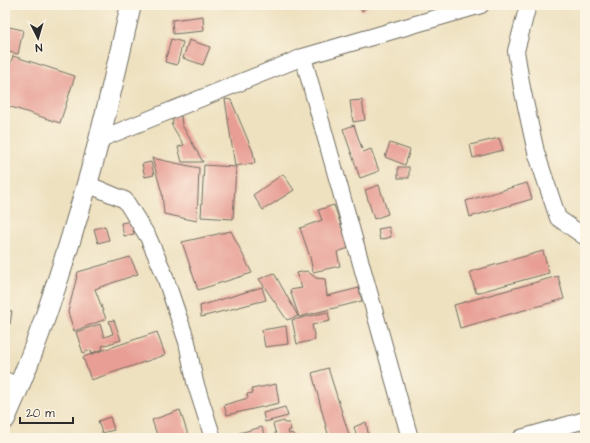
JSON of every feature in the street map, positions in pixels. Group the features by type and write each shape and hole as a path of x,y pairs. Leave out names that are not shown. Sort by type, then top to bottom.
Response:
{"street":[{"path":"5,419 12,384 45,319 88,184 131,5"},
{"path":"98,140 303,57 480,5"},
{"path":"528,5 516,50 522,88 536,152 558,218 585,237"},
{"path":"303,57 410,438"},
{"path":"88,184 125,200 148,236 163,271 188,342 195,382 213,438"},
{"path":"521,438 585,420"}],"building":[{"path":"358,5 369,5 362,11"},
{"path":"203,16 204,31 173,34 172,20"},
{"path":"9,27 23,30 18,54 5,51"},
{"path":"171,39 183,42 177,65 165,62"},
{"path":"189,40 210,47 203,65 183,58"},
{"path":"13,56 75,76 60,123 5,105 5,80"},
{"path":"225,99 231,100 253,152 255,163 235,166"},
{"path":"362,100 365,120 353,122 350,101"},
{"path":"181,116 182,125 203,162 182,162 178,147 184,145 171,124 173,124 172,117"},
{"path":"354,125 363,152 371,149 379,171 360,178 343,129"},
{"path":"499,138 503,150 473,158 470,145"},
{"path":"390,143 410,150 405,165 385,157"},
{"path":"152,158 199,168 197,221 164,214 162,193"},
{"path":"151,162 154,175 145,177 142,164"},
{"path":"204,165 236,167 233,219 201,217"},
{"path":"398,167 409,167 409,178 398,178"},
{"path":"283,174 294,190 263,210 253,195"},
{"path":"527,183 532,199 470,217 466,201"},
{"path":"379,185 388,214 374,219 365,190"},
{"path":"334,205 349,248 337,252 340,266 313,272 310,257 300,228 322,220 318,210"},
{"path":"131,221 134,234 124,236 121,223"},
{"path":"105,226 109,240 98,243 94,229"},
{"path":"389,227 391,237 380,240 378,229"},
{"path":"231,231 252,273 198,290 182,242"},
{"path":"543,251 549,273 476,293 470,272"},
{"path":"130,257 138,274 95,289 106,319 74,331 68,312 78,272"},
{"path":"307,271 316,278 325,279 327,296 359,288 362,301 299,317 290,290 302,288 296,273"},
{"path":"274,273 298,316 287,320 259,279"},
{"path":"558,276 564,299 460,328 454,305"},
{"path":"262,287 266,300 201,317 200,306"},
{"path":"5,310 12,311 10,324 5,323"},
{"path":"328,312 330,321 312,325 315,340 297,344 292,320"},
{"path":"114,320 121,340 102,346 103,349 92,353 91,350 83,353 76,332 100,324 104,337 113,334 109,321"},
{"path":"286,326 288,344 265,347 262,330"},
{"path":"157,332 165,355 91,380 83,357"},
{"path":"328,368 350,438 329,438 312,373"},
{"path":"276,384 279,403 227,415 224,405 248,398 247,394 253,393 252,389"},
{"path":"285,407 288,416 265,422 263,413"},
{"path":"180,410 189,438 158,438 152,420"},
{"path":"110,417 114,430 102,433 98,421"},
{"path":"284,421 285,423 289,423 291,430 288,431 289,434 292,433 294,436 289,438 274,438 273,435 276,434 273,424"},
{"path":"366,422 369,438 357,438 354,427"},
{"path":"262,427 265,438 240,438 239,433"}]}
